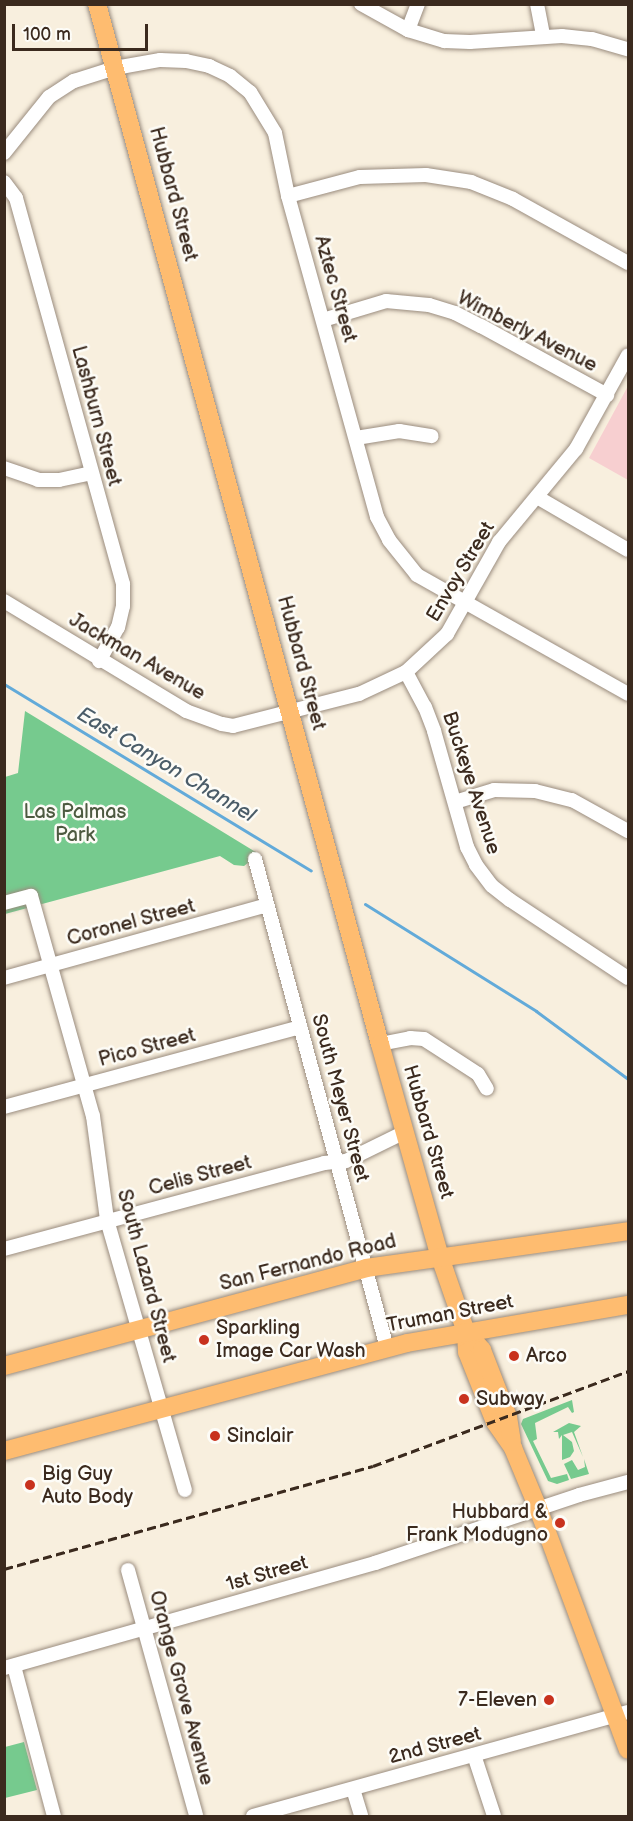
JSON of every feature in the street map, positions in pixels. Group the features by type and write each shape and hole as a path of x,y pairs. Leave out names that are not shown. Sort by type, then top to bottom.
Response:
{"main road":[{"name":"Hubbard Street","path":"97,4 380,1044 440,1257 466,1332 467,1352 513,1448 622,1714 628,1750"},
{"name":"San Fernando Road","path":"4,1366 366,1268 628,1231"},
{"name":"Truman Street","path":"4,1451 387,1348 466,1332 628,1305"}],"street":[{"path":"361,4 408,30 444,41 470,42 543,36 592,39 628,49"},
{"path":"408,30 418,4"},
{"path":"537,4 543,36"},
{"name":"Aztec Street","path":"4,153 49,97 74,81 115,68 160,60 186,61 209,66 230,76 250,92 275,133 288,196 377,517 388,540 417,575 628,694"},
{"path":"288,196 360,177 426,175 471,182 513,199 628,263"},
{"name":"Lashburn Street","path":"4,182 16,198 123,584 123,606 118,627 99,661"},
{"name":"Wimberly Avenue","path":"323,320 386,301 429,305 454,313 481,326 607,395"},
{"name":"Envoy Street","path":"290,711 359,694 406,672 441,641 465,604 499,542 569,460 628,355"},
{"path":"356,438 399,431 432,436"},
{"path":"4,468 38,480 59,480 91,473"},
{"path":"537,497 628,550"},
{"name":"Jackman Avenue","path":"4,601 99,661 186,711 233,726 290,711"},
{"name":"Buckeye Avenue","path":"406,672 425,707 467,847 476,865 492,886 628,978"},
{"path":"455,802 494,790 534,791 572,800 628,831"},
{"name":"South Meyer Street","path":"255,859 387,1348"},
{"name":"South Lazard Street","path":"4,903 31,896 93,1116 107,1220 141,1329 185,1491"},
{"name":"Coronel Street","path":"4,978 267,905"},
{"name":"Pico Street","path":"4,1107 300,1027"},
{"path":"380,1044 410,1038 424,1039 478,1074 488,1089"},
{"name":"Celis Street","path":"4,1249 107,1220 337,1161 346,1161 405,1132"},
{"name":"1st Street","path":"9,1667 375,1563 538,1508 628,1482"},
{"name":"Orange Grove Avenue","path":"128,1570 196,1816"},
{"path":"9,1667 54,1816"},
{"name":"2nd Street","path":"253,1816 622,1714"},
{"path":"474,1755 494,1816"},
{"path":"353,1789 361,1816"}],"shaded area":[{"path":"628,386 628,480 589,458"}],"green space":[{"name":"Las Palmas Park","path":"25,711 259,854 244,866 234,865 220,856 5,914 5,777 18,773"},
{"path":"572,1400 574,1412 572,1413 568,1407 535,1423 537,1439 533,1441 551,1478 567,1474 569,1480 557,1484 548,1481 521,1424 523,1419"},
{"path":"569,1423 581,1426 574,1432 583,1457 572,1432 563,1435 572,1442 574,1451 570,1457 562,1460 562,1435 559,1439 558,1432 553,1432"},
{"path":"584,1459 589,1474 571,1479 564,1464 572,1460 578,1470 585,1467"},
{"path":"24,1742 37,1790 5,1798 5,1747"}],"waterway":[{"name":"East Canyon Channel","path":"4,684 311,871"},
{"name":"East Canyon Channel","path":"365,904 536,1011 628,1079"}],"railway":[{"path":"4,1569 373,1466 628,1371"}],"place":[{"name":"Sparkling Image Car Wash","path":"204,1340"},
{"name":"Arco","path":"514,1356"},
{"name":"Subway","path":"464,1399"},
{"name":"Sinclair","path":"215,1436"},
{"name":"Big Guy Auto Body","path":"30,1485"},
{"name":"Hubbard & Frank Modugno","path":"560,1523"},
{"name":"7-Eleven","path":"549,1700"}]}
